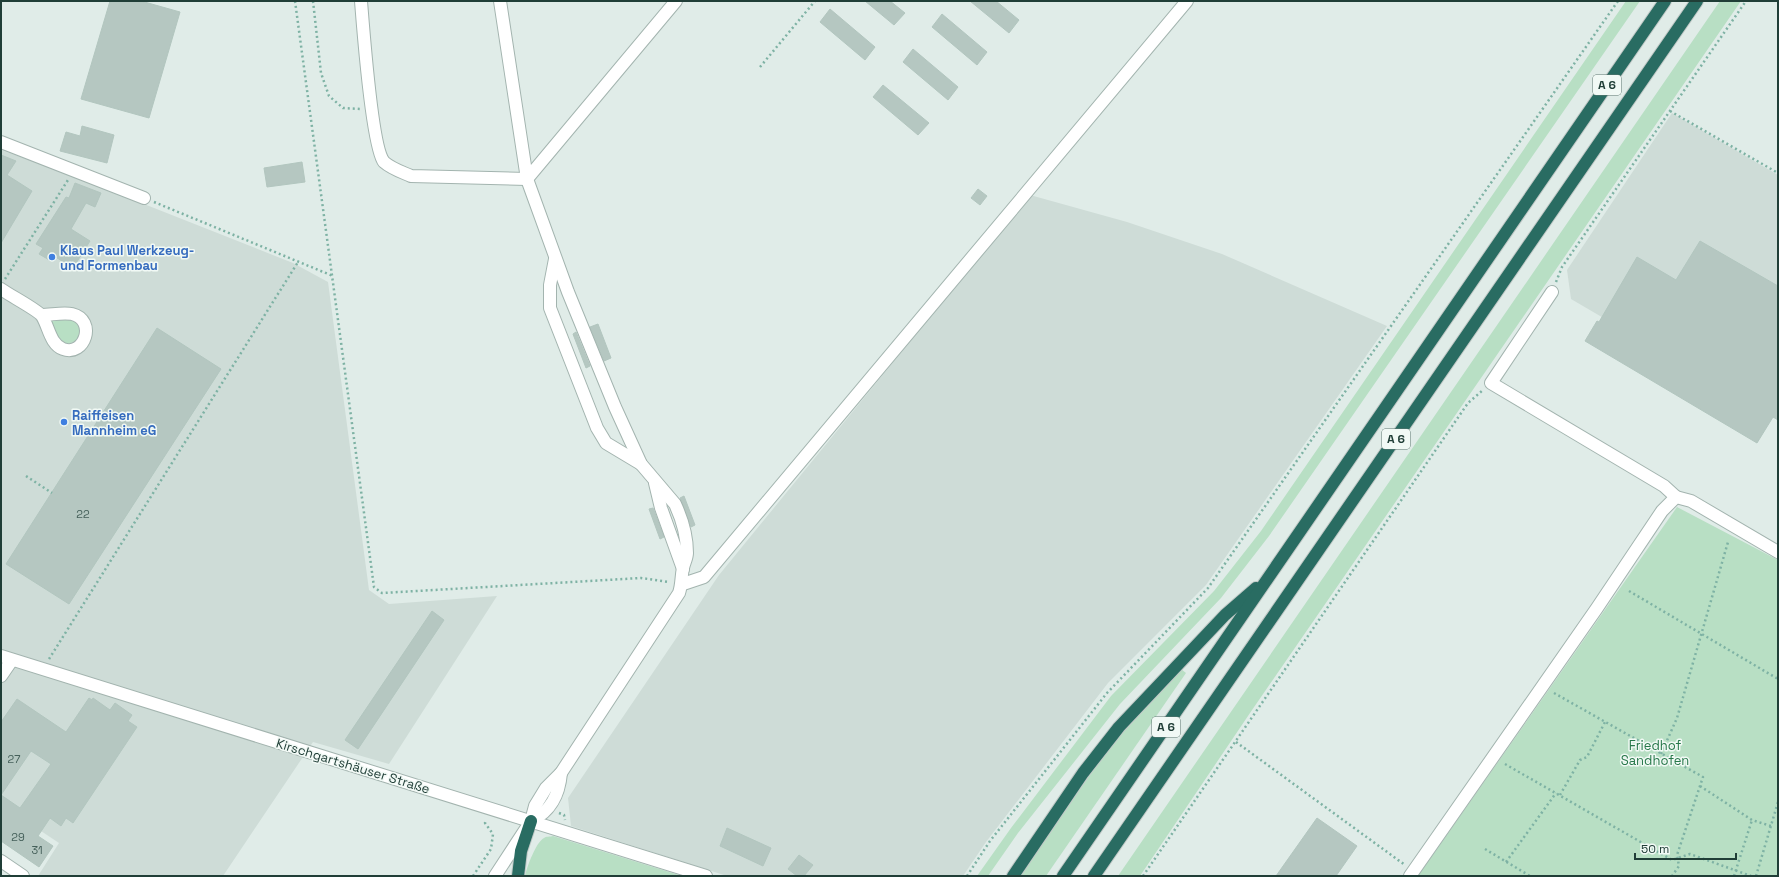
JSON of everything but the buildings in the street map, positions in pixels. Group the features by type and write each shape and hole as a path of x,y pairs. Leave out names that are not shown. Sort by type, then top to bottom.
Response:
{"highway":[{"name":"A 6","path":"1063,876 1665,1"},
{"name":"A 6","path":"1094,876 1697,1"},
{"path":"1014,876 1083,773 1119,727 1224,615 1268,579"},
{"path":"518,876 521,851 531,821"}],"street":[{"path":"361,1 375,133 383,161 394,169 411,176 527,179"},
{"path":"500,1 527,179 556,258 615,407 641,464"},
{"path":"527,179 676,1"},
{"path":"682,584 704,577 1188,1"},
{"path":"1,142 144,198"},
{"path":"495,876 531,821 535,806 542,794 553,780 561,773 679,593 682,584 683,569 667,525 654,478 641,464 606,443 597,428 550,308 550,285 556,258"},
{"path":"1,289 41,315"},
{"path":"1552,292 1491,383 1664,486 1676,496 1691,501 1778,552"},
{"path":"1411,874 1597,608 1662,511 1676,496"},
{"path":"1,676 7,658"},
{"name":"Kirschgartshäuser Straße","path":"7,658 706,876"},
{"path":"1,861 23,876"}],"path":[{"path":"295,1 374,587 382,593 642,578 682,584"},
{"path":"313,1 322,73 329,96 342,108 372,110"},
{"path":"760,67 815,1"},
{"path":"967,876 990,842 1107,693 1208,588 1618,1"},
{"path":"1552,292 1562,267 1746,1"},
{"path":"1670,110 1778,173"},
{"path":"1,284 74,171"},
{"path":"144,198 333,276"},
{"path":"42,669 298,262"},
{"path":"1143,876 1468,403 1491,383"},
{"path":"26,476 52,493"},
{"path":"1661,754 1677,718 1728,542"},
{"path":"1629,592 1778,679"},
{"path":"1554,693 1703,777 1677,855 1679,866 1672,876"},
{"path":"1560,796 1580,760 1587,756 1605,722"},
{"path":"1236,742 1411,874"},
{"path":"1505,764 1672,860 1690,854 1751,876"},
{"path":"1700,786 1752,820 1771,826"},
{"path":"1506,862 1556,793"},
{"path":"1756,876 1778,802"},
{"path":"473,876 491,849 493,834 485,823 491,808"},
{"path":"1734,876 1752,820"},
{"path":"1485,849 1530,876"}],"shaded area":[{"path":"1672,113 1778,175 1778,420 1571,299 1567,270"},
{"path":"1,150 68,174 293,263 328,282 369,590 389,604 497,596 389,764 313,742 223,876 38,876 59,843 11,811 1,826"},
{"path":"1030,195 1127,222 1222,254 1387,326 1206,585 1108,683 986,842 963,876 727,876 571,826 568,798 719,575"}],"green space":[{"path":"1626,1 1640,1 1269,536 1221,598 1120,704 1018,833 988,876 977,876 1011,828 1111,696 1214,591 1261,531"},
{"path":"1720,1 1741,1 1250,713 1140,876 1118,876"},
{"path":"68,320 76,323 79,329 79,335 76,341 67,344 58,338 50,321"},
{"name":"Friedhof Sandhofen","path":"1677,507 1778,560 1778,876 1418,876"},
{"path":"1181,669 1186,673 1046,876 1020,876 1094,769 1135,716"},
{"path":"553,836 682,876 525,876 538,844 545,837"}],"place":[{"name":"Klaus Paul Werkzeug- und Formenbau","path":"52,257"},
{"name":"Raiffeisen Mannheim eG","path":"64,422"}]}
